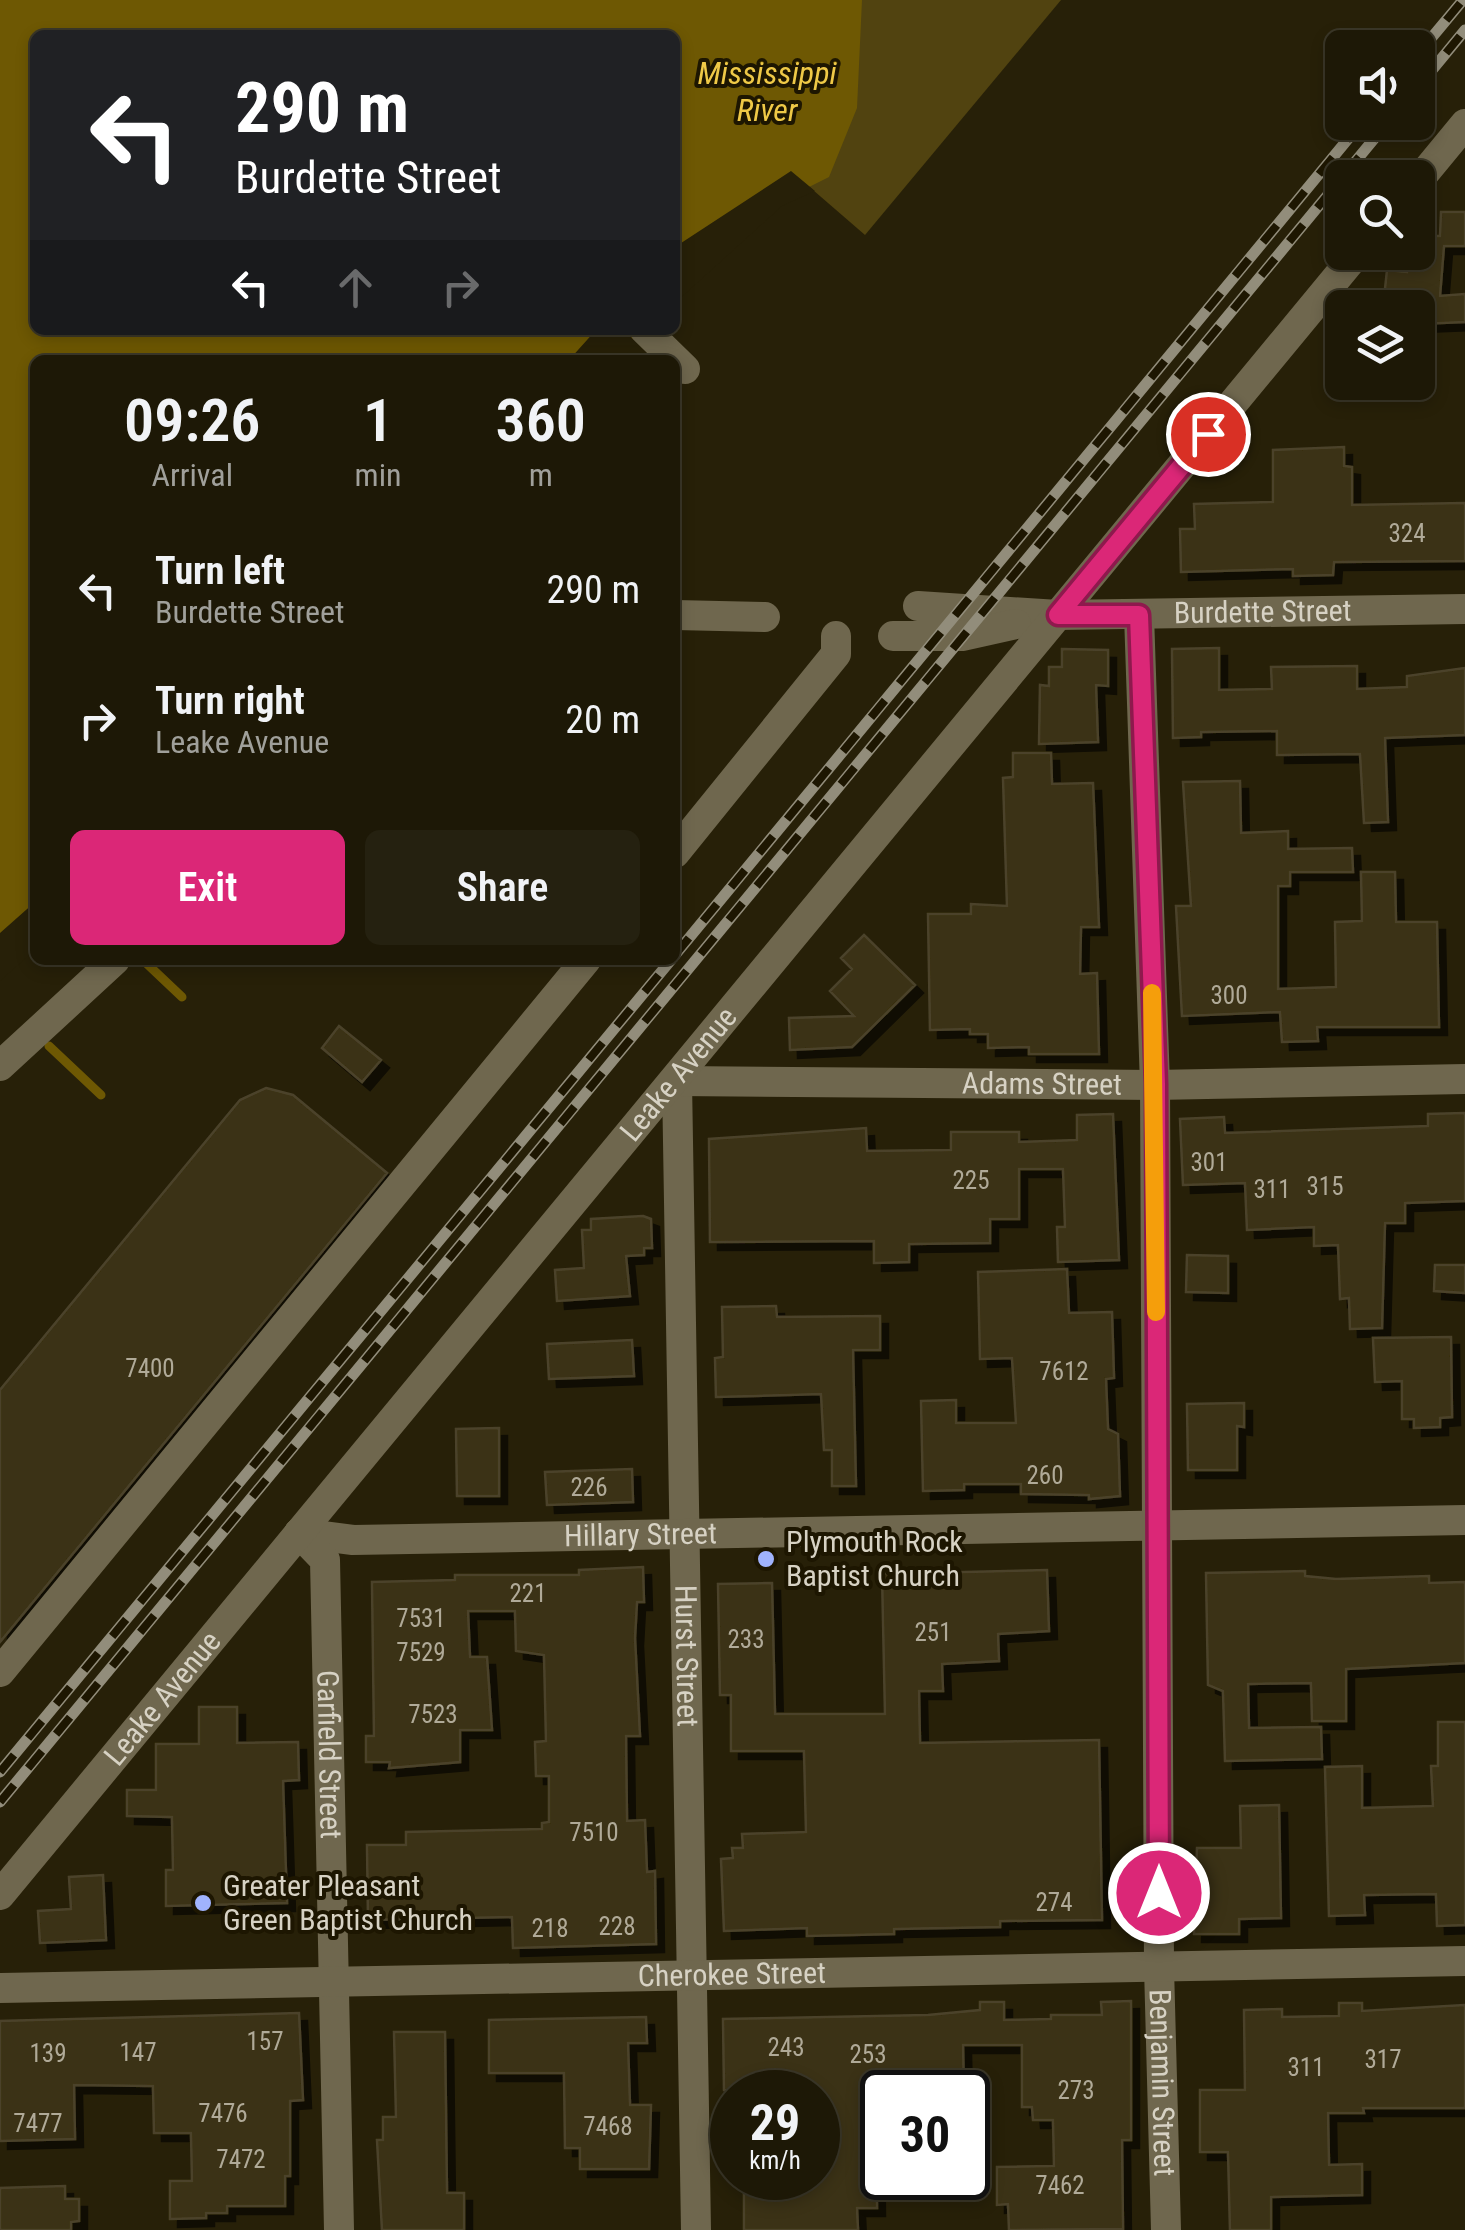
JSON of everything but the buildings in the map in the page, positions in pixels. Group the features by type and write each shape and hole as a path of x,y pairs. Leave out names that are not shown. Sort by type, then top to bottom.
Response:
{"street":[{"path":"1435,162 1463,130"},
{"name":"Leake Avenue","path":"0,1895 677,1081 1343,270"},
{"path":"649,335 670,355"},
{"path":"680,365 684,369"},
{"path":"918,606 1058,615"},
{"name":"Burdette Street","path":"1058,615 1465,608"},
{"path":"680,615 765,617"},
{"path":"893,636 962,636 1058,615"},
{"name":"Benjamin Street","path":"1139,615 1156,1084 1159,1967 1166,2230"},
{"path":"680,846 836,654 836,636"},
{"path":"0,1066 110,965"},
{"path":"0,1672 582,965"},
{"name":"Adams Street","path":"677,1081 1156,1084 1465,1079"},
{"name":"Hurst Street","path":"677,1081 696,2230"},
{"name":"Hillary Street","path":"299,1533 353,1540 1465,1520"},
{"name":"Garfield Street","path":"299,1533 325,1560 339,2230"},
{"name":"Cherokee Street","path":"0,1988 1465,1961"}],"shaded area":[{"path":"816,0 1061,0 865,235 791,171"}],"water":[{"name":"Mississippi River","path":"0,0 862,0 857,108 829,177 779,202 680,293 680,30 30,30 30,335 638,335 618,355 30,355 30,948 0,976"}],"pier":[{"path":"791,171 815,191 782,206 680,298 680,244"},
{"path":"592,335 629,335 637,343 625,355 574,355"},
{"path":"30,906 30,954 0,981 0,933"}],"waterway":[{"path":"148,965 182,997"},
{"path":"49,1046 101,1095"}],"railway":[{"path":"1435,34 1463,0"},
{"path":"1435,66 1465,30"},
{"path":"680,949 1347,140"},
{"path":"0,1802 1373,140"},
{"path":"0,1772 667,965"}],"slow traffic":[{"path":"1152,993 1156,1312"}],"place":[{"name":"Plymouth Rock Baptist Church","path":"766,1559"},
{"name":"Greater Pleasant Green Baptist Church","path":"203,1903"}],"route":[{"path":"1159,1893 1156,1084 1139,615 1058,615 1208,434"}]}
